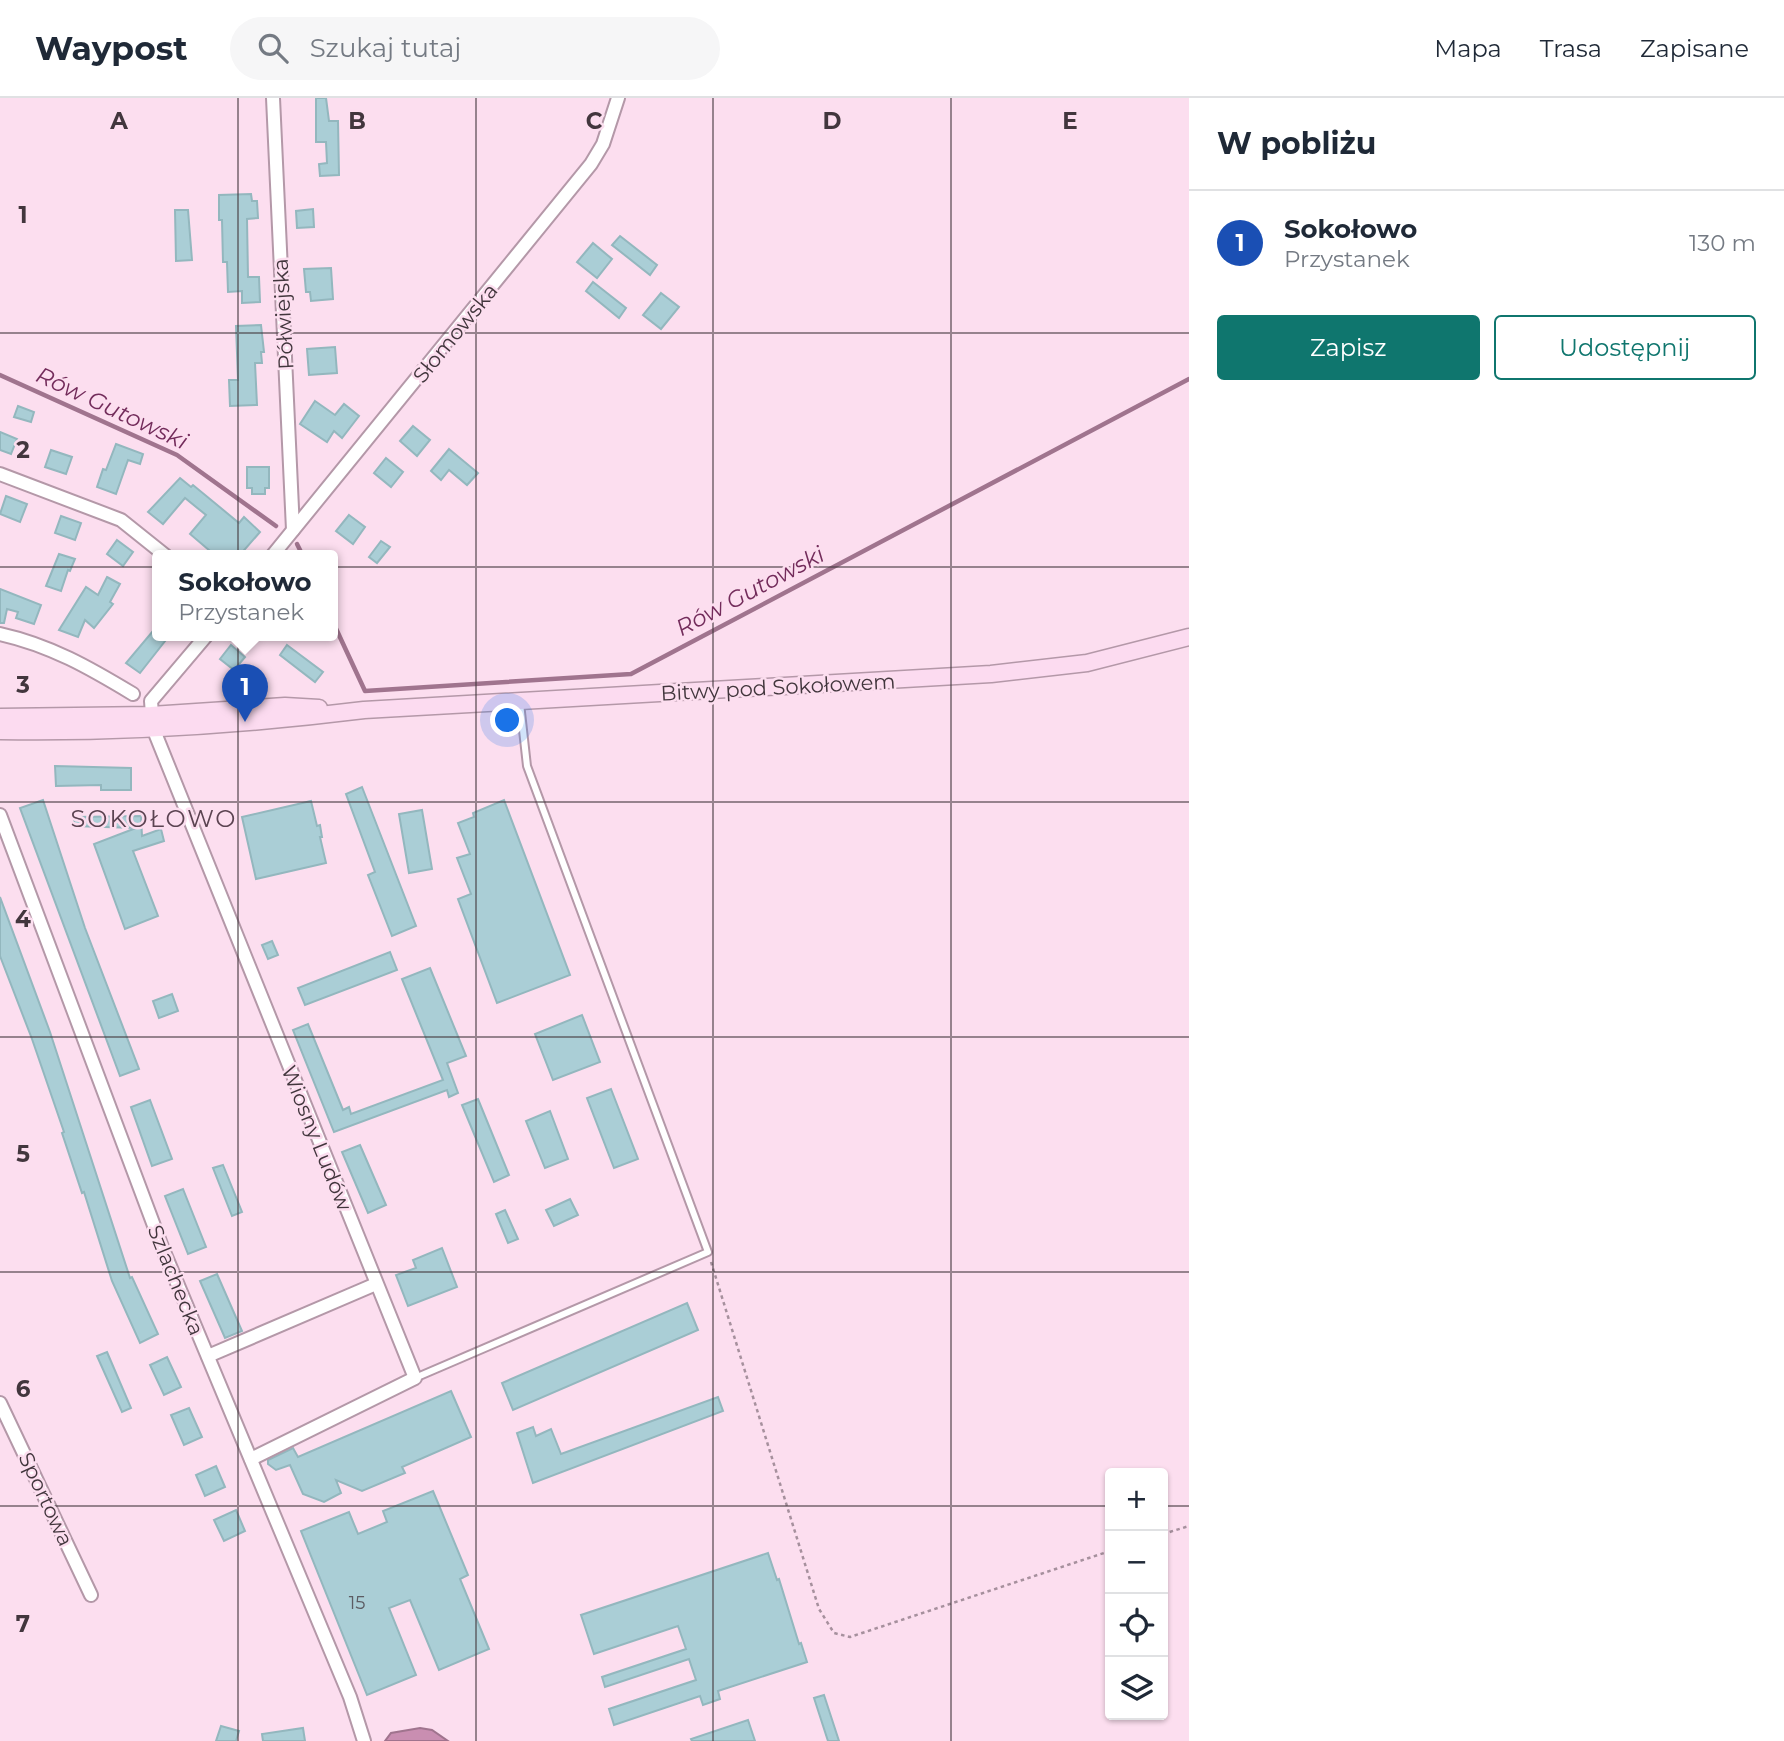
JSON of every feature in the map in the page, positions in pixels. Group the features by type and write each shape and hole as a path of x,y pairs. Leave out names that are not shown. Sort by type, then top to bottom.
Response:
{"street":[{"name":"Półwiejska","path":"273,98 293,530"},
{"name":"Słomowska","path":"277,550 591,164 603,144 618,98"},
{"path":"0,474 121,520 158,550"},
{"path":"0,634 31,641 82,663 133,694"},
{"name":"Bitwy pod Sokołowem","path":"0,731 84,732 285,706 364,710 991,674 1087,663 1189,637"},
{"path":"152,722 151,701 202,641"},
{"name":"Bitwy pod Sokołowem","path":"0,717 152,722"},
{"name":"Wiosny Ludów","path":"152,722 415,1378"},
{"name":"Szlachecka","path":"0,815 6,848 162,1247 350,1697 364,1741"},
{"path":"208,1356 376,1284"},
{"path":"251,1459 415,1378"},
{"name":"Sportowa","path":"0,1403 91,1595"}],"lane":[{"path":"415,1378 708,1252 527,766 520,702"}],"path":[{"path":"708,1252 819,1609 834,1633 850,1637 1105,1552"},
{"path":"1168,1532 1189,1526"}],"shaded area":[{"path":"420,1728 432,1730 448,1741 385,1741 391,1733"}],"building":[{"path":"316,98 326,98 329,121 338,121 339,175 320,176 319,164 327,163 326,142 316,142"},
{"path":"251,194 252,201 257,201 258,218 247,219 248,277 259,277 260,302 242,303 242,291 228,292 227,262 223,262 222,220 219,220 219,195"},
{"path":"313,209 314,227 297,228 296,211"},
{"path":"175,210 188,210 192,260 176,261"},
{"path":"620,236 657,265 650,275 612,245"},
{"path":"593,243 612,259 597,278 577,262"},
{"path":"331,268 333,299 311,301 310,292 306,292 304,269"},
{"path":"593,282 626,308 619,318 586,291"},
{"path":"661,293 679,307 661,329 643,315"},
{"path":"261,325 264,352 261,352 262,363 255,363 257,405 230,406 229,380 238,380 236,326"},
{"path":"335,347 337,373 309,375 307,349"},
{"path":"315,401 335,415 344,404 359,416 342,438 334,431 327,442 300,424"},
{"path":"18,406 34,412 31,422 14,417"},
{"path":"413,426 430,440 417,456 400,441"},
{"path":"0,432 17,439 11,454 0,450"},
{"path":"116,444 143,454 140,464 128,460 116,494 97,487"},
{"path":"449,449 478,473 467,485 449,470 441,480 431,471"},
{"path":"51,450 72,457 66,474 45,467"},
{"path":"386,458 403,472 391,487 374,473"},
{"path":"247,467 269,467 269,488 265,488 265,494 252,494 252,488 247,488"},
{"path":"180,478 191,487 193,485 239,523 244,517 260,532 244,550 209,550 190,534 206,515 185,498 163,524 148,512"},
{"path":"6,496 27,504 20,522 0,514"},
{"path":"349,515 365,527 353,544 336,531"},
{"path":"61,516 81,523 75,540 55,533"},
{"path":"117,540 133,552 123,566 107,554"},
{"path":"381,541 390,547 377,563 369,557"},
{"path":"59,554 75,559 61,591 46,586"},
{"path":"107,577 120,584 110,602 113,604 94,628 85,620 78,637 59,630 86,587 98,595"},
{"path":"0,589 41,605 34,624 16,618 18,612 7,609 4,623 0,623"},
{"path":"152,632 152,641 165,641 140,673 126,663"},
{"path":"231,645 245,657 234,670 220,659"},
{"path":"287,645 323,672 315,682 280,655"},
{"path":"55,766 131,768 131,790 101,790 101,785 56,786"},
{"path":"362,787 416,926 392,936 368,875 375,872 346,794"},
{"path":"43,800 85,928 139,1069 120,1076 20,808"},
{"path":"504,800 570,975 497,1003 458,899 471,894 457,858 470,854 458,823 474,817 473,813"},
{"path":"311,801 317,826 320,825 326,863 256,879 242,817"},
{"path":"422,810 432,869 409,873 399,814"},
{"path":"141,816 142,836 161,829 164,841 133,851 158,916 125,929 94,844 136,828 74,826 74,817"},
{"path":"0,897 50,1032 130,1278 132,1277 158,1334 140,1343 112,1281 32,1039 0,956"},
{"path":"272,941 278,955 268,959 262,945"},
{"path":"390,952 397,970 305,1005 298,988"},
{"path":"430,968 466,1056 447,1063 458,1093 449,1097 447,1090 334,1132 293,1030 308,1024 343,1110 349,1107 351,1114 443,1080 402,979"},
{"path":"172,994 178,1011 159,1018 153,1001"},
{"path":"582,1015 600,1062 553,1080 535,1034"},
{"path":"611,1089 638,1159 614,1168 587,1098"},
{"path":"478,1099 509,1175 494,1182 462,1105"},
{"path":"150,1100 172,1159 152,1166 131,1107"},
{"path":"550,1111 568,1159 545,1168 526,1121"},
{"path":"360,1145 386,1205 368,1213 342,1152"},
{"path":"223,1165 242,1212 232,1216 213,1168"},
{"path":"183,1189 206,1247 188,1254 165,1196"},
{"path":"570,1199 578,1215 554,1226 546,1210"},
{"path":"505,1210 518,1239 508,1243 496,1214"},
{"path":"442,1248 457,1287 408,1306 396,1275 416,1268 413,1260"},
{"path":"217,1274 242,1331 225,1338 200,1281"},
{"path":"687,1303 698,1330 513,1410 502,1383"},
{"path":"107,1352 131,1408 122,1412 97,1356"},
{"path":"167,1357 181,1387 164,1395 150,1365"},
{"path":"451,1391 471,1437 402,1467 405,1473 362,1491 336,1480 341,1493 324,1502 303,1494 290,1465 276,1470 268,1464 268,1460 293,1448 298,1457"},
{"path":"718,1397 723,1411 533,1483 517,1433 533,1427 536,1436 551,1429 561,1454"},
{"path":"189,1408 202,1437 184,1445 171,1415"},
{"path":"216,1466 225,1487 205,1496 196,1475"},
{"path":"433,1491 468,1575 460,1579 489,1649 439,1670 410,1600 389,1608 416,1675 367,1695 301,1531 349,1512 358,1534 387,1522 383,1511"},
{"path":"236,1510 245,1531 224,1541 214,1520"},
{"path":"768,1553 807,1662 718,1691 720,1699 703,1705 700,1696 614,1725 609,1709 696,1680 689,1659 605,1687 602,1677 686,1649 678,1626 594,1654 581,1615"},
{"path":"824,1695 839,1741 828,1741 814,1698"},
{"path":"748,1720 755,1741 691,1739"},
{"path":"221,1726 239,1731 236,1741 216,1741"},
{"path":"303,1728 305,1741 263,1741 262,1734"}],"waterway":[{"name":"Rów Gutowski","path":"0,375 177,455 276,526"},
{"name":"Rów Gutowski","path":"338,633 365,691 631,674 1189,379"},
{"name":"Rów Gutowski","path":"297,544 300,550"}],"place":[{"name":"Sokołowo","path":"245,722"}],"district":[{"name":"SOKOŁOWO","path":"154,818"}]}
